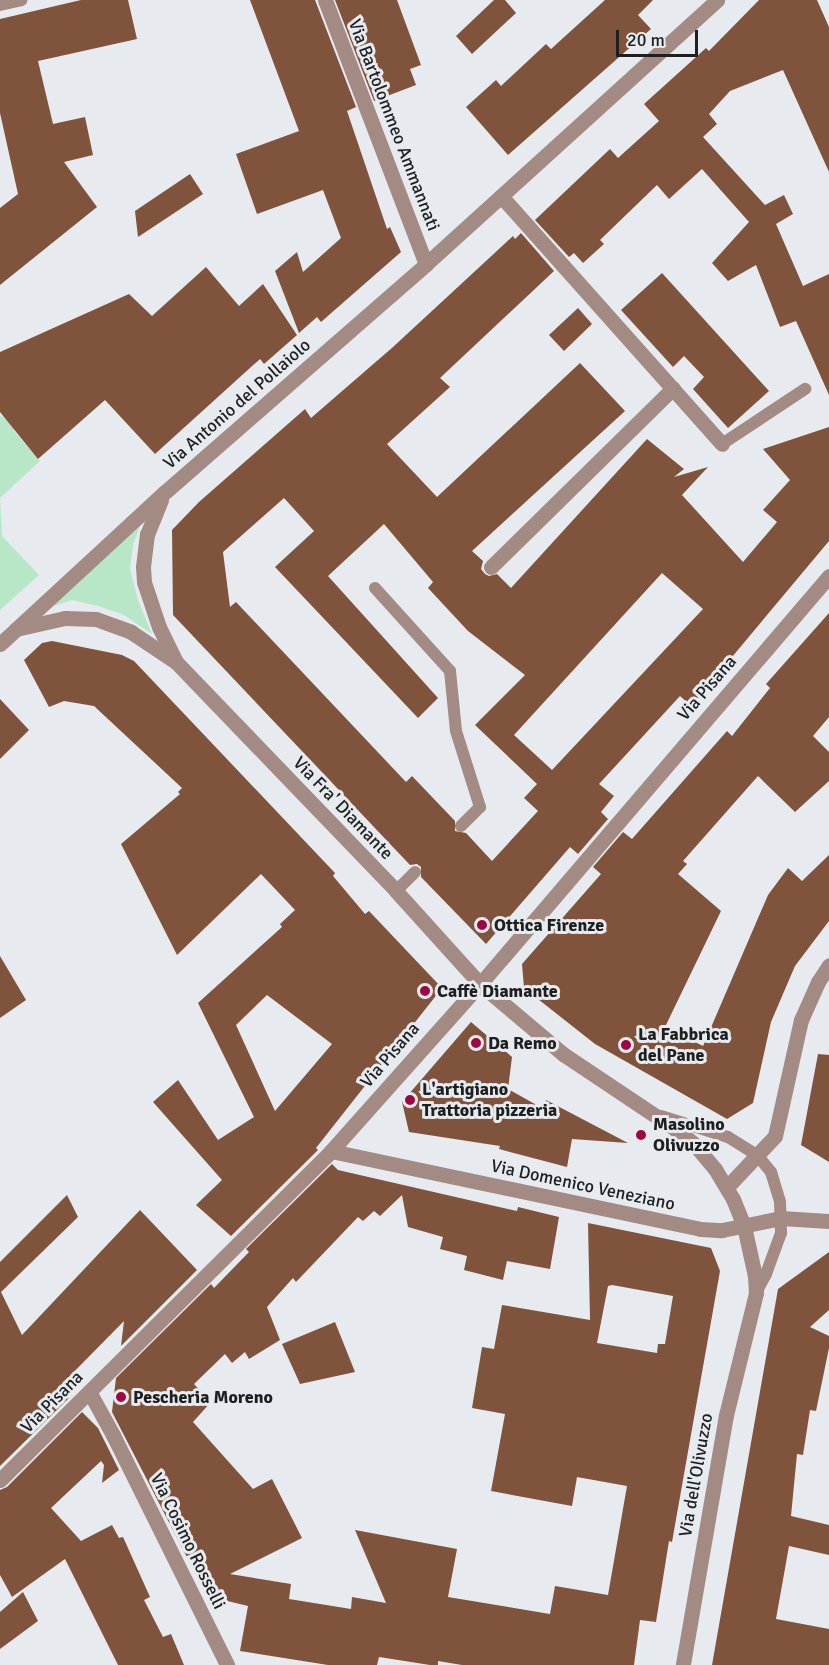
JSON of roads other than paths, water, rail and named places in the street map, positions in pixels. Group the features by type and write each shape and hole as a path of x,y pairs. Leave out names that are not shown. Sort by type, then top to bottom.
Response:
{"street":[{"name":"Via Bartolommeo Ammannati","path":"325,0 426,264"},
{"name":"Via Antonio del Pollaiolo","path":"0,644 165,492 426,264 717,0"},
{"path":"501,196 722,444"},
{"path":"491,567 673,388"},
{"name":"Via Fra' Diamante","path":"165,492 147,534 143,567 148,601 176,662"},
{"name":"Via Pisana","path":"0,1480 331,1151 480,984 829,576"},
{"name":"Via Fra' Diamante","path":"16,629 65,618 96,619 131,632 176,662 396,891 480,984 563,1054 656,1115"},
{"path":"727,1187 770,1144 779,1129 793,1048 801,1020 818,982 829,965"},
{"name":"Via dell'Olivuzzo","path":"656,1115 694,1144 727,1187 744,1226 755,1276 756,1293 726,1415 683,1665"},
{"name":"Via Domenico Veneziano","path":"331,1151 700,1229 744,1226 781,1218 829,1221"},
{"name":"Via Cosimo Rosselli","path":"90,1393 227,1665"}],"lane":[{"path":"0,5 21,0"},
{"path":"722,444 805,389"},
{"path":"375,588 450,671 456,731 480,807 461,826"},
{"path":"396,891 415,872"},
{"path":"656,1115 728,1137 758,1156"},
{"name":"Via dell'Olivuzzo","path":"756,1293 778,1246 781,1218 776,1185 766,1164 758,1156"}],"place":[{"name":"Ottica Firenze","path":"482,925"},
{"name":"Caffè Diamante","path":"425,991"},
{"name":"Da Remo","path":"476,1043"},
{"name":"La Fabbrica del Pane","path":"626,1045"},
{"name":"L'artigiano Trattoria pizzeria","path":"410,1100"},
{"name":"Masolino Olivuzzo","path":"641,1135"},
{"name":"Pescheria Moreno","path":"121,1397"}]}
